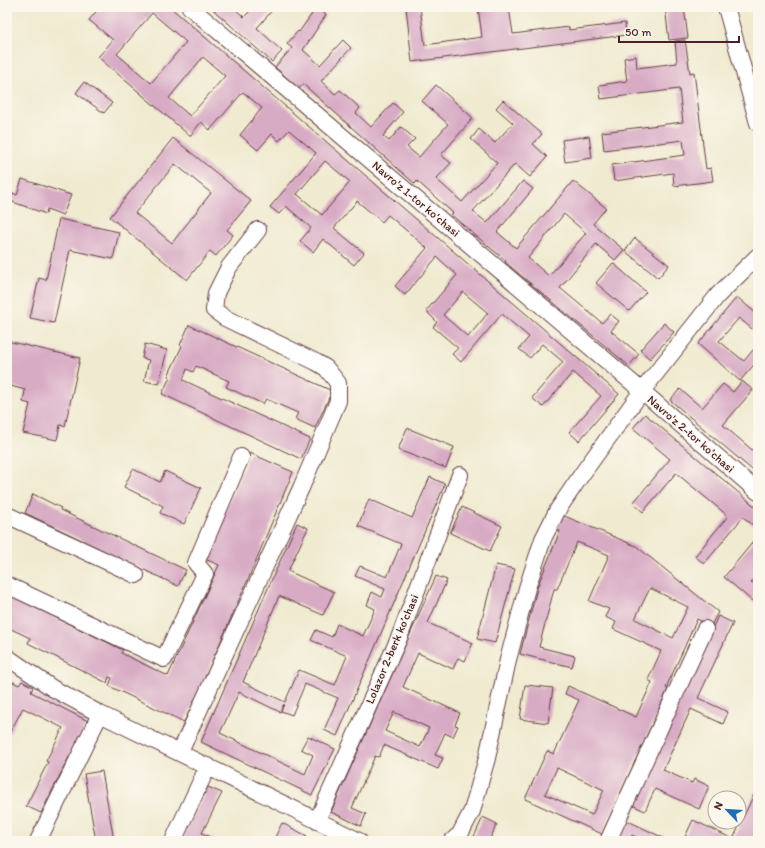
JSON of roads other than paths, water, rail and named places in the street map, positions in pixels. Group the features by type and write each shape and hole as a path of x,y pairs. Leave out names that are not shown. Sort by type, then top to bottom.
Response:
{"street":[{"path":"190,7 642,391 758,492"},
{"path":"726,7 758,123"},
{"path":"180,752 301,488 338,401 338,383 326,368 226,318 214,310 216,292 229,266 258,230"},
{"path":"452,841 460,834 472,811 487,758 508,660 527,588 543,539 557,511 642,391 718,295 758,256"},
{"path":"7,585 164,660 204,574 196,563 241,457"},
{"name":"Lolazor 2-berk koʼchasi","path":"318,821 399,638 460,475"},
{"path":"7,515 136,575"},
{"path":"608,841 705,629"},
{"path":"7,658 52,688 100,714 359,841"},
{"path":"38,841 100,714"},
{"path":"173,841 208,766"}]}
